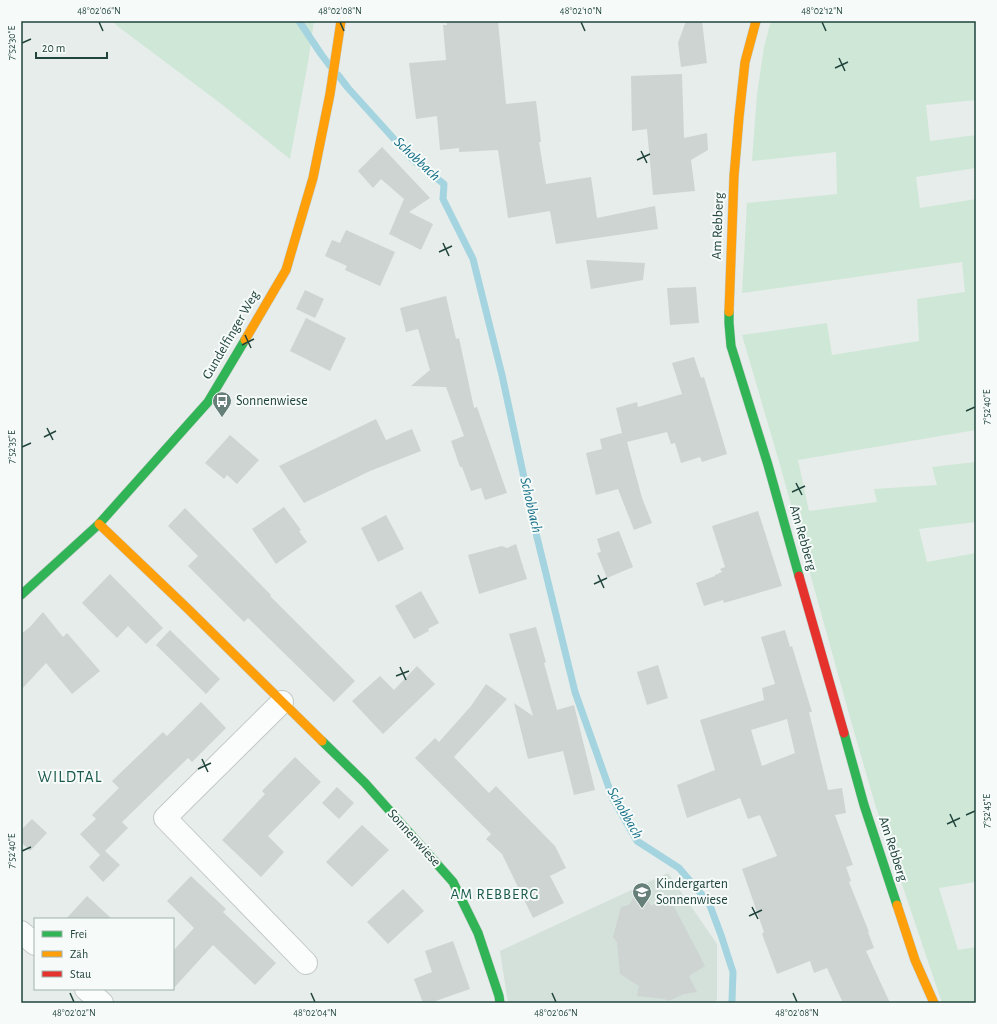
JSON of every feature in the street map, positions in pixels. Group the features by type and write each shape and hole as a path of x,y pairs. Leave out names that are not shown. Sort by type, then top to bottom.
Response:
{"street":[{"name":"Gundelfinger Weg","path":"21,595 99,524 208,402 286,270 313,178 332,79 341,21"},
{"name":"Am Rebberg","path":"756,21 744,62 734,176 729,323 730,346 768,465 864,805 915,960 934,1003"},
{"name":"Sonnenwiese","path":"99,524 187,608 365,783 453,882 478,933 500,1003"},
{"path":"282,702 165,818 306,964"},
{"path":"21,932 34,943"},
{"path":"87,990 102,1003"}],"shaded area":[{"name":"Kindergarten Sonnenwiese","path":"668,873 717,944 717,999 714,1003 508,1003 500,951"}],"green space":[{"path":"113,21 314,21 290,159 220,103 116,25"},
{"path":"771,21 976,21 976,100 926,105 930,141 976,135 976,168 916,177 920,208 976,199 976,430 798,460 809,511 877,502 874,489 937,485 932,467 976,462 976,522 919,529 927,562 976,553 976,882 939,888 958,950 976,947 976,1003 942,1003 875,804 742,335 827,323 832,355 919,341 917,299 965,292 962,262 742,293 747,203 837,194 836,152 752,161 757,94 764,47"}],"building":[{"path":"446,21 498,21 506,104 536,101 541,142 539,142 546,184 591,177 597,218 655,206 658,229 556,244 550,211 508,218 498,150 459,152 459,148 440,150 437,116 416,119 409,63 446,60 443,25 447,25"},
{"path":"686,21 702,21 707,63 681,67 678,43"},
{"path":"682,74 684,138 707,133 708,150 691,160 695,191 653,195 647,129 632,131 631,76"},
{"path":"382,147 430,198 409,212 433,224 421,250 389,234 404,199 381,179 373,188 358,171"},
{"path":"346,230 395,252 380,286 345,270 347,266 325,256 332,240 340,243"},
{"path":"586,260 645,263 643,280 591,289"},
{"path":"696,287 699,323 670,325 667,288"},
{"path":"305,290 324,299 315,318 296,309"},
{"path":"446,296 456,339 459,338 474,408 477,407 507,493 485,500 481,488 471,491 462,467 460,467 451,441 464,436 446,387 411,386 430,370 418,329 406,332 400,308"},
{"path":"306,318 346,338 330,371 290,351"},
{"path":"694,357 701,378 704,377 727,454 702,462 700,457 681,463 675,443 671,444 667,432 627,442 642,498 652,523 634,530 618,489 596,495 586,453 602,449 600,439 622,433 616,408 637,402 638,407 682,394 672,363"},
{"path":"376,419 386,440 412,429 421,451 370,471 304,503 279,466"},
{"path":"230,435 259,460 237,484 227,475 224,479 205,463"},
{"path":"284,507 301,530 299,531 307,542 276,564 252,529"},
{"path":"185,508 355,681 334,702 248,618 244,622 188,566 198,556 168,526"},
{"path":"758,511 782,586 724,603 723,600 704,606 696,583 715,576 722,572 720,569 725,567 712,526"},
{"path":"386,515 404,549 378,562 361,528"},
{"path":"619,531 633,567 607,578 597,553 601,552 597,539"},
{"path":"516,544 527,579 479,594 468,555 502,546 507,548"},
{"path":"110,574 163,628 146,644 128,626 117,638 82,603"},
{"path":"421,591 439,623 428,629 429,631 414,639 395,606"},
{"path":"43,612 63,637 67,633 100,671 72,694 46,663 21,690 21,634 30,627"},
{"path":"536,627 557,710 574,705 595,790 574,795 563,751 528,759 514,703 533,716 509,634"},
{"path":"170,630 220,679 206,694 156,645"},
{"path":"785,630 790,647 792,646 812,712 809,712 828,790 842,788 846,813 835,815 853,865 846,867 851,881 849,882 874,948 866,951 890,1003 843,1003 827,968 814,973 810,961 777,974 762,934 764,932 742,869 777,856 760,815 748,819 740,798 687,818 677,785 715,770 700,720 764,700 762,688 775,684 761,637","holes":["787,719 795,753 762,766 751,730"]},
{"path":"658,665 668,698 647,705 637,672"},
{"path":"417,666 435,684 383,734 352,701 380,676 394,690"},
{"path":"486,684 507,699 454,757 489,793 496,786 555,846 566,868 550,876 564,903 533,918 502,854 486,839 491,834 415,758 435,738 439,742 471,706"},
{"path":"201,702 226,728 192,762 188,758 122,822 128,828 105,851 120,865 103,882 89,867 101,854 100,855 80,834 96,819 92,815 119,788 112,781 163,732 167,736"},
{"path":"295,757 321,782 268,836 284,852 261,877 222,840 265,794 262,791"},
{"path":"337,787 354,803 339,819 322,803"},
{"path":"32,819 47,833 30,851 21,842 21,830"},
{"path":"362,825 389,850 352,887 326,862"},
{"path":"191,876 226,909 223,912 276,963 255,985 213,945 174,988 174,950 194,928 167,901"},
{"name":"Kindergarten Sonnenwiese","path":"640,887 651,906 669,897 705,966 689,976 697,992 684,994 669,1001 664,999 637,996 639,986 620,974 617,942 613,937 621,907 629,905"},
{"path":"403,889 424,911 388,944 367,922"},
{"path":"87,896 111,918 67,918"},
{"path":"453,941 470,989 430,1003 423,1003 414,979 432,972 425,951"}],"waterway":[{"name":"Schobbach","path":"299,21 330,66"},
{"name":"Schobbach","path":"338,75 413,160 444,184 443,199 473,259 502,375 535,529 575,692 613,799 637,841 679,868 709,903 733,972 731,1003"}],"traffic: fast":[{"path":"729,312 731,346 768,465 799,576"},
{"path":"21,595 99,524 208,402 245,340"},
{"path":"844,733 864,805 897,905"},
{"path":"322,741 365,783 453,882 478,933 500,1003"}],"traffic: slow":[{"path":"245,340 286,270 313,178 330,94 341,21"},
{"path":"729,312 734,176 739,117 745,62 756,21"},
{"path":"99,524 322,741"},
{"path":"897,905 915,960 934,1003"}],"traffic: jam":[{"path":"799,576 844,733"}],"place":[{"name":"Sonnenwiese","path":"222,418"},
{"name":"Kindergarten Sonnenwiese","path":"642,909"}],"district":[{"name":"WILDTAL","path":"70,777"},
{"name":"AM REBBERG","path":"495,894"}]}
